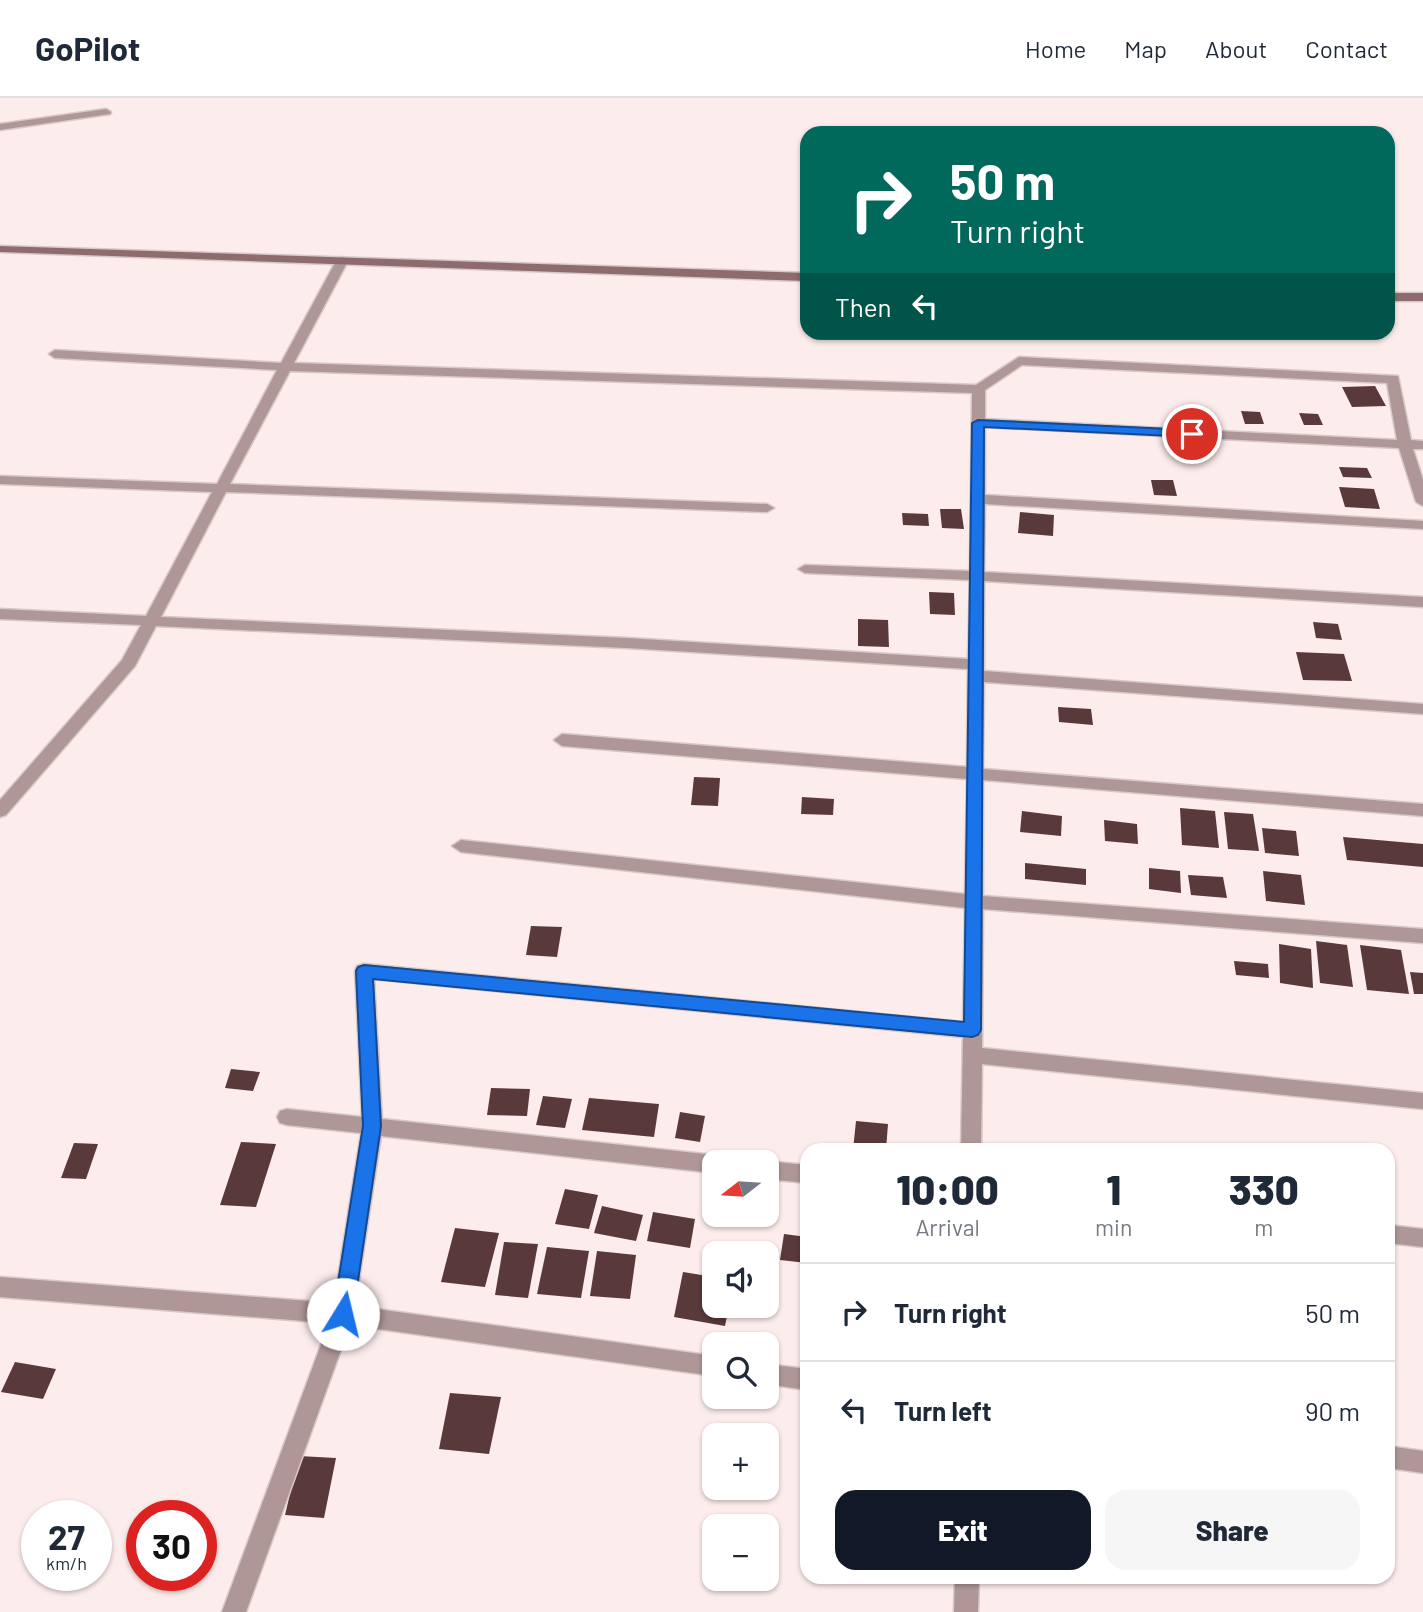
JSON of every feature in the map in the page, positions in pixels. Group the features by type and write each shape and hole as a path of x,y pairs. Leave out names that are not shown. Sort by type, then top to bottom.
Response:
{"main road":[{"path":"0,249 800,277"},
{"path":"1395,297 1423,297"}],"street":[{"path":"0,127 106,112"},
{"path":"0,811 129,662 342,261"},
{"path":"55,354 285,367 979,389 1019,361 1394,379 1405,444 1423,502"},
{"path":"971,1143 979,389"},
{"path":"978,423 1423,445"},
{"path":"0,480 767,508"},
{"path":"978,499 1423,525"},
{"path":"805,569 977,576 1423,602"},
{"path":"0,614 626,643 1423,709"},
{"path":"562,740 1423,810"},
{"path":"461,846 974,902 1423,936"},
{"path":"234,1612 343,1314 372,1126 364,971 972,1030"},
{"path":"972,1055 1423,1101"},
{"path":"287,1117 702,1163"},
{"path":"779,1171 800,1173"},
{"path":"1395,1235 1423,1238"},
{"path":"0,1287 343,1314 702,1364"},
{"path":"779,1376 800,1379"},
{"path":"1395,1458 1423,1462"},
{"path":"967,1584 967,1612"}],"building":[{"path":"1375,386 1386,406 1352,407 1342,387"},
{"path":"1241,411 1260,412 1264,424 1245,424"},
{"path":"1299,413 1318,414 1323,425 1304,425"},
{"path":"1339,467 1367,468 1372,478 1343,477"},
{"path":"1151,480 1173,480 1177,496 1154,495"},
{"path":"1339,487 1374,489 1380,509 1345,507"},
{"path":"940,509 961,509 964,529 942,528"},
{"path":"1020,512 1054,515 1053,536 1018,533"},
{"path":"902,513 928,514 929,526 903,525"},
{"path":"929,592 954,593 955,615 930,614"},
{"path":"858,619 888,620 889,647 858,646"},
{"path":"1313,622 1338,624 1342,640 1316,638"},
{"path":"1296,652 1344,654 1352,681 1303,680"},
{"path":"1058,707 1091,709 1093,725 1059,722"},
{"path":"694,777 720,778 718,806 691,805"},
{"path":"802,797 834,799 833,815 801,814"},
{"path":"1180,808 1215,811 1219,848 1182,845"},
{"path":"1022,811 1062,816 1061,836 1020,832"},
{"path":"1224,812 1253,814 1259,851 1228,849"},
{"path":"1104,820 1137,824 1138,844 1105,841"},
{"path":"1262,828 1296,831 1299,856 1265,853"},
{"path":"1343,837 1423,844 1423,867 1347,860"},
{"path":"1025,863 1086,869 1086,885 1025,879"},
{"path":"1149,868 1180,871 1181,893 1149,889"},
{"path":"1263,871 1301,875 1305,905 1266,901"},
{"path":"1188,875 1223,877 1227,898 1191,895"},
{"path":"531,926 562,927 557,957 526,955"},
{"path":"1316,941 1347,945 1353,987 1320,983"},
{"path":"1279,944 1311,949 1313,988 1280,983"},
{"path":"1360,945 1401,950 1409,994 1367,990"},
{"path":"1234,961 1268,964 1269,978 1236,975"},
{"path":"1410,972 1423,973 1423,994 1414,994"},
{"path":"231,1069 260,1072 253,1091 225,1088"},
{"path":"491,1088 530,1089 527,1116 487,1115"},
{"path":"543,1096 572,1099 565,1128 536,1125"},
{"path":"589,1098 659,1104 654,1137 582,1130"},
{"path":"680,1112 705,1116 700,1142 675,1138"},
{"path":"856,1121 888,1124 887,1143 854,1143"},
{"path":"241,1142 276,1144 256,1207 220,1205"},
{"path":"74,1143 98,1144 86,1179 61,1178"},
{"path":"565,1189 598,1195 589,1229 555,1224"},
{"path":"602,1206 643,1215 636,1241 594,1233"},
{"path":"653,1212 695,1219 690,1248 647,1241"},
{"path":"455,1228 499,1233 485,1287 441,1282"},
{"path":"784,1234 800,1236 800,1262 780,1260"},
{"path":"504,1242 538,1244 528,1298 495,1295"},
{"path":"547,1247 589,1251 581,1298 537,1294"},
{"path":"597,1251 636,1255 630,1299 590,1296"},
{"path":"683,1272 702,1275 702,1318 727,1318 725,1326 674,1317"},
{"path":"15,1362 56,1369 43,1399 1,1392"},
{"path":"450,1393 501,1397 489,1454 439,1449"},
{"path":"299,1456 336,1458 324,1518 285,1515"}],"route":[{"path":"343,1314 372,1126 364,971 972,1030 978,423 1192,434"}]}
